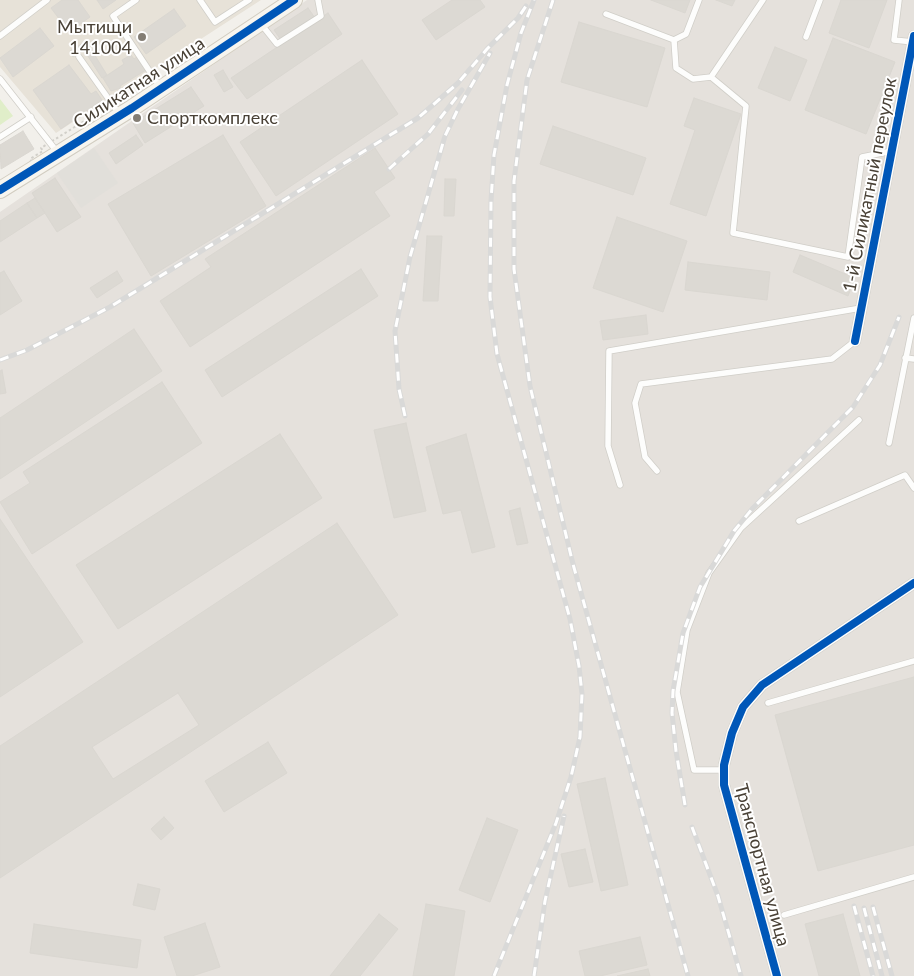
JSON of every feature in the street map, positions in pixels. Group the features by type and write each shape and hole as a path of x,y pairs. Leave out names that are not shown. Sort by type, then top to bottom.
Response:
{"street":[{"name":"Силикатная улица","path":"0,190 120,116 294,0"},
{"name":"1-й Силикатный переулок","path":"855,341 913,39"},
{"name":"Транспортная улица","path":"777,976 726,798 723,770 727,750 738,719 757,690 914,583"}],"lane":[{"path":"0,36 47,0"},
{"path":"136,0 113,16 161,88"},
{"path":"200,0 215,22 249,0"},
{"path":"260,22 277,44 321,16 318,0"},
{"path":"606,14 674,40 686,34 699,0"},
{"path":"712,77 763,0"},
{"path":"806,37 820,0"},
{"path":"899,0 894,40 913,39"},
{"path":"674,40 676,68 693,79 712,77 746,106 733,232 848,257 862,157 892,151"},
{"path":"79,57 120,116"},
{"path":"0,79 58,153"},
{"path":"0,137 31,117"},
{"path":"620,485 608,446 609,351 861,308"},
{"path":"889,443 914,318"},
{"path":"657,471 645,457 635,403 641,384 832,359 855,341"},
{"path":"905,358 914,359"},
{"path":"723,770 694,770 677,692 687,630 709,573 741,528 859,420"},
{"path":"799,521 905,475 914,488"},
{"path":"768,703 914,661"},
{"path":"784,915 914,877"}],"shaded area":[{"path":"0,0 261,0 56,133 0,67"},
{"path":"307,0 914,0 914,976 0,976 0,212"},
{"path":"94,148 118,183 81,208 57,173"}],"green space":[{"path":"0,99 13,116 0,125"}],"building":[{"path":"62,0 78,0 90,17 69,32 51,8"},
{"path":"97,0 116,0 103,9"},
{"path":"452,0 480,0 485,7 436,40 422,20"},
{"path":"651,0 690,0 685,13"},
{"path":"716,0 735,0 732,6"},
{"path":"841,0 887,0 869,48 829,33"},
{"path":"308,8 315,18 281,40 274,30"},
{"path":"174,9 186,26 146,54 134,37"},
{"path":"328,13 342,34 247,99 231,78"},
{"path":"579,22 665,48 647,107 561,82"},
{"path":"40,28 54,46 13,77 0,58"},
{"path":"833,38 895,62 866,134 805,110"},
{"path":"86,41 107,75 102,78 84,50 73,57 70,51"},
{"path":"775,47 807,60 790,101 758,88"},
{"path":"131,55 134,59 138,56 146,70 120,86 121,88 111,91 103,78 124,64 122,60"},
{"path":"362,60 398,114 276,196 240,142"},
{"path":"69,65 91,94 96,91 102,100 61,129 33,90"},
{"path":"223,70 233,87 224,92 214,75"},
{"path":"191,87 204,106 145,143 133,123"},
{"path":"694,98 741,114 706,216 670,204 695,130 684,126"},
{"path":"553,126 646,158 633,195 540,164"},
{"path":"23,131 34,149 1,169 0,145"},
{"path":"136,135 143,145 116,164 109,153"},
{"path":"223,135 266,206 151,276 108,204"},
{"path":"375,148 395,178 374,192 390,216 190,347 160,301 211,267 205,259"},
{"path":"55,178 81,217 57,232 32,193"},
{"path":"445,179 456,179 454,216 444,216"},
{"path":"35,198 45,213 37,218 27,203"},
{"path":"27,203 37,218 0,242 0,221"},
{"path":"617,217 687,241 663,312 593,288"},
{"path":"427,236 442,236 438,301 423,301"},
{"path":"800,255 855,278 848,296 793,272"},
{"path":"688,262 770,272 767,300 685,290"},
{"path":"361,269 378,296 222,397 205,370"},
{"path":"4,271 22,301 0,315 0,273"},
{"path":"117,271 123,281 97,298 90,288"},
{"path":"646,315 648,334 603,340 600,321"},
{"path":"134,329 162,371 0,479 0,418"},
{"path":"2,370 6,393 0,394 0,371"},
{"path":"162,382 202,443 32,554 0,502 30,483 23,472"},
{"path":"406,423 426,511 394,518 374,430"},
{"path":"280,434 322,498 118,629 76,565"},
{"path":"466,434 495,547 472,553 461,510 443,514 426,447"},
{"path":"520,508 528,543 517,545 509,511"},
{"path":"0,519 83,642 0,697"},
{"path":"337,523 398,615 0,878 0,746"},
{"path":"914,677 914,845 818,871 775,715"},
{"path":"178,693 199,725 113,779 92,747"},
{"path":"268,742 287,773 224,812 205,781"},
{"path":"605,778 628,885 601,891 577,784"},
{"path":"164,817 174,828 161,840 151,829"},
{"path":"487,818 518,830 490,902 459,890"},
{"path":"585,849 593,882 569,887 561,854"},
{"path":"138,884 160,889 155,910 133,905"},
{"path":"426,904 465,911 454,976 413,976"},
{"path":"379,914 398,929 360,976 330,976"},
{"path":"843,914 860,976 819,976 805,924"},
{"path":"205,923 220,967 192,976 177,976 164,937"},
{"path":"34,924 141,940 137,968 30,953"},
{"path":"640,937 647,965 600,976 585,976 579,951"},
{"path":"648,969 650,976 617,976"}],"railway":[{"path":"494,976 556,823 571,777 580,737 582,694 570,619 497,354 490,297 491,201 494,155 507,85 521,33 534,0"},
{"path":"553,0 527,80 514,181 514,269 530,386 573,564 688,976"},
{"path":"0,360 27,350 110,307 418,118 458,83 487,49 518,18 526,6"},
{"path":"405,416 399,389 395,331 410,257 445,136 490,53"},
{"path":"389,169 428,134 462,90"},
{"path":"685,805 676,751 672,713 673,691 683,633 700,587 734,531 752,509 853,407 880,365 899,317"},
{"path":"534,976 545,901 564,816"},
{"path":"692,827 718,896 741,976"},
{"path":"854,906 873,976"},
{"path":"873,907 892,976"},
{"path":"864,908 882,976"}],"cycle path":[{"path":"0,190 132,108 294,0"},
{"path":"855,341 914,36"},
{"path":"777,976 724,785 724,765 732,733 743,707 762,685 914,583"}],"place":[{"name":"Мытищи 141004","path":"142,37"},
{"name":"Спорткомплекс","path":"137,118"}]}
